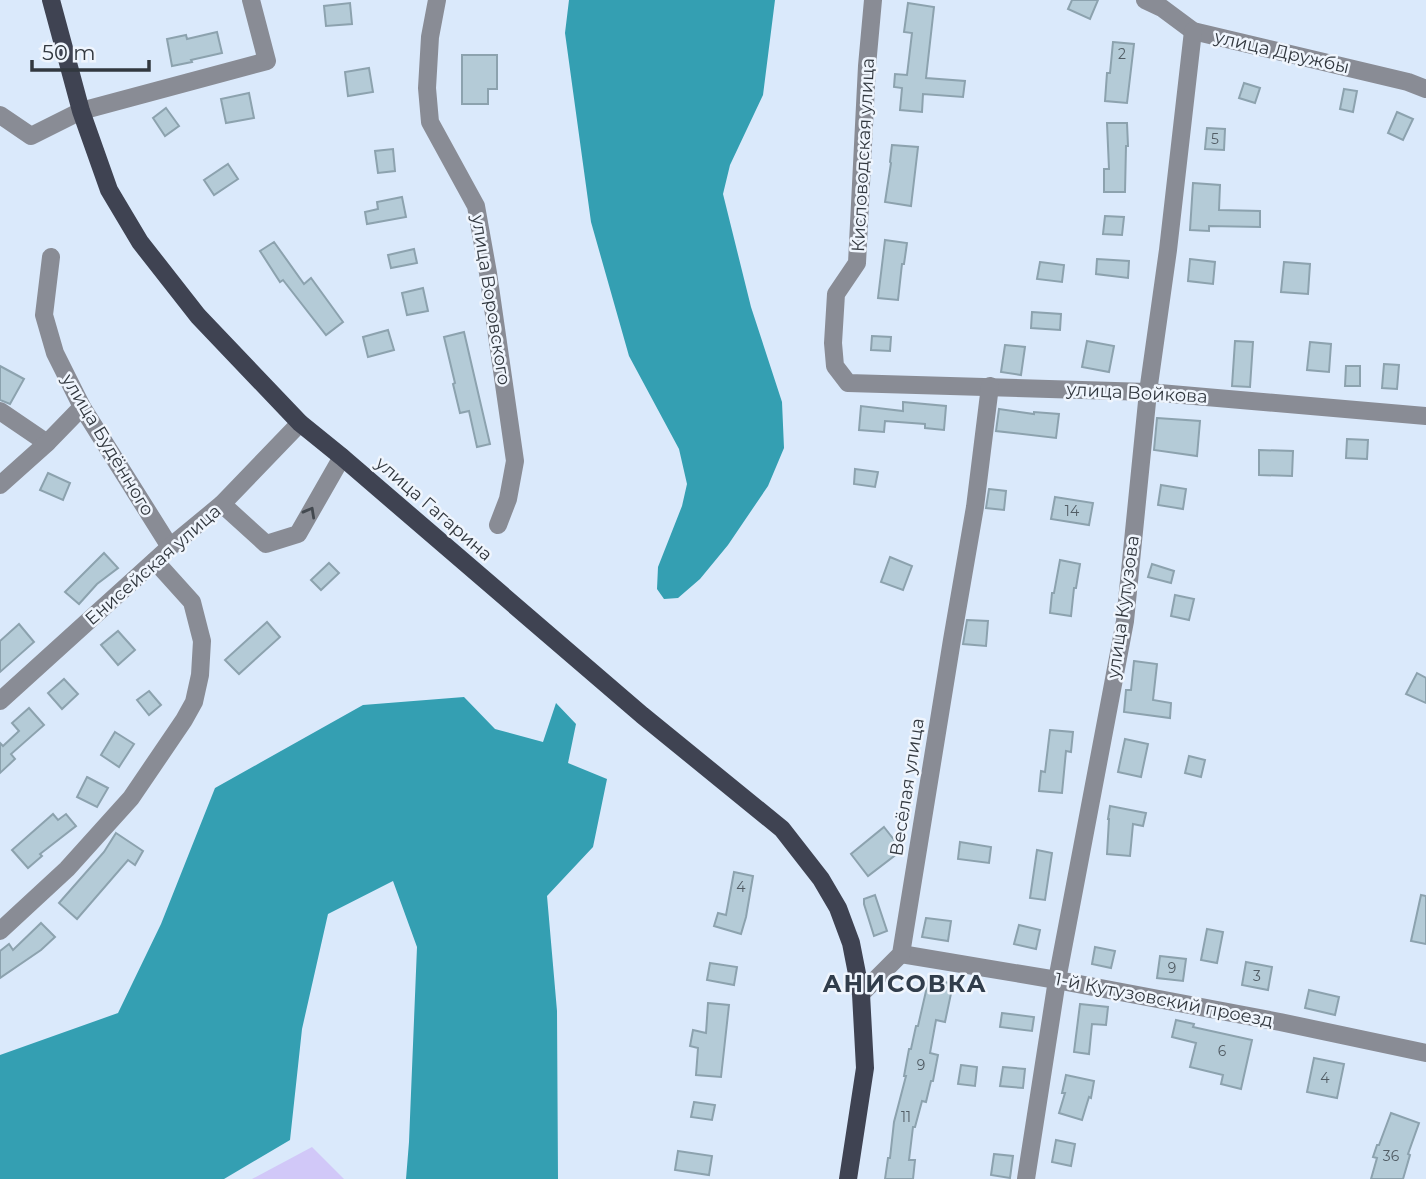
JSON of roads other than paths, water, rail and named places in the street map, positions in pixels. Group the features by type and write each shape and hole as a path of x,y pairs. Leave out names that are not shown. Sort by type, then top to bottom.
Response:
{"main road":[{"name":"улица Гагарина","path":"51,0 81,111 109,190 140,242 198,316 300,423 642,715 782,829 821,878 838,908 851,943 861,994"},
{"path":"848,1179 865,1068 861,994"}],"street":[{"path":"0,115 31,136 81,111 267,61 251,0"},
{"name":"улица Воровского","path":"437,0 430,37 427,89 430,122 476,206 515,461 508,499 498,525"},
{"name":"Кисловодская улица","path":"848,383 835,366 833,343 836,294 858,263 867,66 873,0"},
{"name":"улица Дружбы","path":"1145,0 1162,8 1193,31 1408,82 1426,89"},
{"name":"улица Кутузова","path":"1026,1179 1057,980 1125,621 1148,392 1168,250 1193,31"},
{"name":"улица Будённого","path":"51,257 44,316 55,353 82,407 170,547"},
{"name":"улица Войкова","path":"848,383 1148,392 1426,416"},
{"name":"Весёлая улица","path":"901,954 975,507 990,386"},
{"path":"0,485 82,407"},
{"path":"0,411 47,443"},
{"name":"Енисейская улица","path":"0,701 170,547 222,504 300,423"},
{"path":"222,504 266,544 298,534 342,457"},
{"path":"0,930 67,869 108,826 131,798 194,702 200,675 202,641 192,602 155,561"},
{"path":"861,994 901,954"},
{"name":"1-й Кутузовский проезд","path":"901,954 1057,980 1426,1053"}],"water":[{"path":"569,0 775,0 763,95 730,165 723,194 751,307 782,402 784,448 768,486 728,545 700,579 678,598 664,599 657,589 658,567 682,506 687,484 679,449 629,356 591,222 565,33"},
{"path":"464,697 495,729 543,742 556,703 576,724 568,763 607,779 593,847 547,896 557,1011 558,1179 406,1179 417,947 393,881 328,914 302,1029 290,1140 224,1179 0,1179 0,1055 118,1013 161,924 215,788 363,705"}],"district":[{"name":"АНИСОВКА","path":"905,984"}]}
